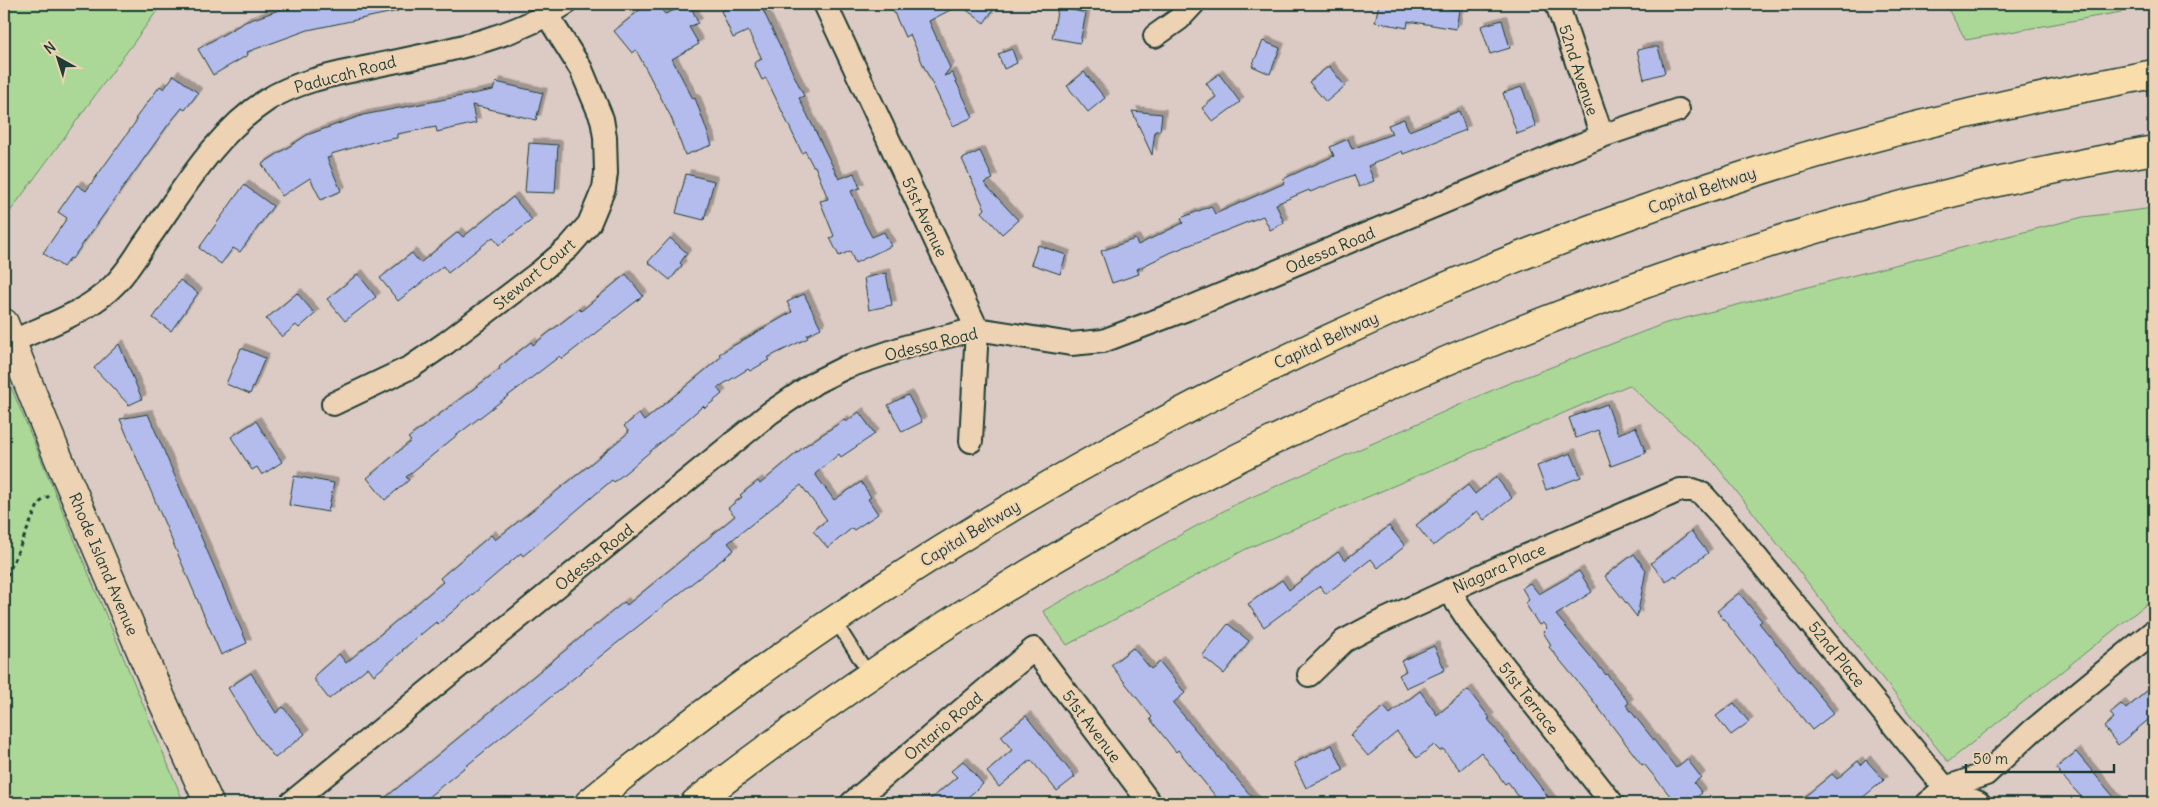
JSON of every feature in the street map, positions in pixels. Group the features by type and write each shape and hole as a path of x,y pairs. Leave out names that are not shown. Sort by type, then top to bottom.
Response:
{"highway":[{"name":"Capital Beltway","path":"589,803 718,702 834,619 953,543 1104,453 1245,378 1414,300 1575,234 1747,174 1891,133 2040,96 2154,74"},
{"path":"695,803 758,754 870,676 988,599 1135,513 1274,441 1430,367 1601,299 1773,242 1912,202 2049,170 2154,150"}],"street":[{"name":"51st Avenue","path":"825,4 978,329 971,440"},
{"path":"1155,36 1180,19 1193,4"},
{"name":"52nd Avenue","path":"1557,4 1602,136"},
{"name":"Paducah Road","path":"8,332 84,309 116,283 169,211 199,165 231,129 268,100 292,87 329,76 480,42 556,10"},
{"name":"Stewart Court","path":"333,404 410,367 446,343 541,271 568,248 589,224 604,188 606,173 605,137 602,119 556,10"},
{"name":"Odessa Road","path":"291,803 700,470 794,396 816,382 846,368 908,346 978,329 1071,344 1102,342 1187,309 1602,136 1678,110"},
{"name":"Rhode Island Avenue","path":"8,332 69,483 209,803"},
{"name":"Niagara Place","path":"1309,675 1344,640 1451,589 1680,490 1693,490 1702,494"},
{"name":"52nd Place","path":"1702,494 1776,579 1945,788 1979,803"},
{"name":"51st Terrace","path":"1451,589 1457,603 1473,627 1612,803"},
{"path":"1927,803 1945,788 1986,774 2032,731 2154,631"},
{"name":"51st Avenue","path":"1034,649 1150,803"},
{"name":"Ontario Road","path":"852,803 1034,649"}],"lane":[{"path":"834,619 870,676"}],"path":[{"path":"4,583 39,503 69,483"},
{"path":"24,803 40,798"}],"green space":[{"path":"4,4 160,4 159,8 6,217 4,212"},
{"path":"1945,4 2154,4 2154,6 1966,40"},
{"path":"2154,208 2154,598 1948,762 1712,460 1629,385 1246,549 1067,645 1043,611 1236,504 1502,386 1666,323 2083,217"},
{"path":"4,370 184,803 4,803"}],"building":[{"path":"296,4 397,4 398,11 308,30 247,52 248,55 213,75 198,49 245,22"},
{"path":"647,4 656,4 665,14 690,4 698,23 689,27 699,44 672,59 693,99 695,98 712,145 685,155 671,117 636,50 632,53 614,31"},
{"path":"736,4 760,4 804,96 799,98 839,179 854,173 860,188 851,191 864,222 872,237 884,232 891,246 855,263 850,251 839,256 830,238 834,236 820,201 828,199 815,166 813,166 805,151 802,153 766,78 762,80 754,63 762,59 748,31 733,38 721,11"},
{"path":"890,4 985,4 993,10 984,23 960,5 929,21 950,68 944,76 952,73 973,117 953,126 910,34 905,37"},
{"path":"1379,4 1418,4 1459,10 1456,29 1408,21 1407,28 1375,22"},
{"path":"1058,7 1086,13 1080,43 1052,38"},
{"path":"1502,20 1510,48 1490,54 1481,26"},
{"path":"1263,41 1280,48 1270,74 1252,66"},
{"path":"1658,47 1665,73 1644,79 1637,50"},
{"path":"1012,49 1017,63 1004,69 998,54"},
{"path":"1329,66 1345,86 1326,102 1309,82"},
{"path":"1084,72 1105,98 1088,112 1067,86"},
{"path":"1219,74 1240,102 1213,122 1202,108 1216,97 1206,83"},
{"path":"174,75 198,93 185,110 182,108 168,125 72,259 70,258 63,267 43,253 67,218 58,212 77,185 86,191 160,86 164,89"},
{"path":"496,82 543,93 536,120 472,105 476,123 437,132 436,127 397,134 397,138 373,142 331,154 331,157 327,158 341,191 321,200 310,178 282,196 262,164 307,135 363,115 493,90"},
{"path":"1522,87 1536,127 1517,134 1503,93"},
{"path":"1132,111 1162,114 1160,131 1155,131 1152,155"},
{"path":"1459,111 1466,130 1403,154 1402,151 1368,166 1374,181 1359,187 1354,175 1310,192 1309,190 1276,204 1284,223 1270,230 1263,216 1172,252 1137,269 1139,274 1112,283 1101,251 1135,239 1138,245 1183,223 1181,218 1211,206 1215,214 1285,183 1283,179 1334,156 1330,147 1348,139 1352,149 1392,134 1388,125 1404,119 1409,131"},
{"path":"529,143 558,145 555,193 525,192"},
{"path":"980,151 993,179 984,183 1018,220 1002,234 982,212 985,209 962,159"},
{"path":"686,174 714,181 704,220 676,213"},
{"path":"244,185 273,206 240,252 233,248 221,264 199,248"},
{"path":"513,197 532,220 499,245 493,237 448,273 443,266 398,301 380,278 412,253 420,263 458,232 463,237"},
{"path":"670,238 687,253 680,263 682,265 670,280 648,262"},
{"path":"1038,245 1066,255 1060,274 1031,264"},
{"path":"886,273 892,305 869,310 864,278"},
{"path":"358,274 376,297 345,321 327,299"},
{"path":"626,274 643,296 562,359 560,356 457,435 406,477 409,480 385,500 367,478 411,441 408,438 500,369 499,367 531,342 533,345 579,309 581,311"},
{"path":"180,280 198,293 171,331 153,318"},
{"path":"297,293 315,314 299,328 296,325 282,337 266,319"},
{"path":"804,294 821,328 807,335 808,338 767,358 769,360 750,371 748,369 717,388 722,394 705,408 703,406 614,482 612,480 523,556 521,553 438,624 436,622 374,675 368,667 329,699 315,681 315,675 339,654 346,663 443,582 440,578 491,535 495,540 629,432 624,426 639,414 644,421 721,357 719,354 792,312 787,302"},
{"path":"119,344 142,399 129,405 94,368"},
{"path":"241,348 265,358 250,394 226,384"},
{"path":"908,395 922,422 902,432 888,405"},
{"path":"1607,404 1618,434 1636,427 1646,453 1611,466 1598,430 1576,438 1569,418"},
{"path":"859,412 875,434 841,457 839,454 815,474 834,500 861,482 871,497 868,499 878,514 854,530 852,528 828,548 813,531 827,520 801,485 728,543 734,550 421,803 379,803 624,602 627,605 735,516 728,508 742,497 740,495 758,481 760,484 805,446 844,420 846,422"},
{"path":"148,414 247,643 221,655 120,419"},
{"path":"256,421 282,462 262,475 257,467 252,470 231,437"},
{"path":"1571,453 1581,477 1546,490 1537,466"},
{"path":"294,476 334,483 328,512 289,505"},
{"path":"1496,477 1512,498 1484,520 1477,511 1433,546 1416,525 1468,485 1475,494"},
{"path":"1389,526 1405,546 1378,568 1371,559 1326,594 1320,586 1264,627 1248,604 1282,580 1289,590 1338,552 1345,560"},
{"path":"1691,531 1708,553 1676,577 1675,575 1666,582 1651,563"},
{"path":"1634,554 1646,570 1637,617 1605,576"},
{"path":"1579,571 1592,592 1556,615 1607,674 1629,703 1626,705 1676,768 1687,759 1701,777 1694,783 1702,793 1689,803 1676,803 1644,764 1642,765 1549,647 1551,645 1543,632 1547,628 1543,623 1539,625 1525,603 1529,600 1522,588 1530,583 1539,594"},
{"path":"1739,593 1762,621 1759,623 1834,713 1812,730 1717,611"},
{"path":"1228,624 1249,641 1224,674 1202,656"},
{"path":"1434,646 1445,670 1406,688 1399,675 1406,671 1401,661"},
{"path":"1133,648 1151,669 1160,662 1185,693 1173,703 1257,803 1221,803 1178,750 1176,752 1150,719 1152,717 1111,665"},
{"path":"251,673 276,713 283,707 305,734 275,758 259,738 228,688"},
{"path":"2154,685 2154,715 2118,745 2104,727 2114,718 2110,713 2121,704 2126,709"},
{"path":"1468,690 1553,803 1523,803 1508,782 1505,784 1481,752 1460,770 1443,749 1440,751 1434,745 1417,758 1397,732 1368,756 1350,735 1384,707 1390,714 1420,691 1437,715"},
{"path":"1734,703 1749,722 1731,735 1716,716"},
{"path":"1026,716 1075,777 1057,791 1031,760 999,787 987,772 1012,750 1001,736"},
{"path":"1332,745 1344,770 1306,788 1294,763"},
{"path":"2076,752 2119,803 2087,803 2061,775 2056,768"},
{"path":"1866,760 1884,780 1856,803 1797,803 1832,774 1837,779 1858,761 1861,765"},
{"path":"963,761 983,784 961,803 926,803 957,777 951,771"}]}
